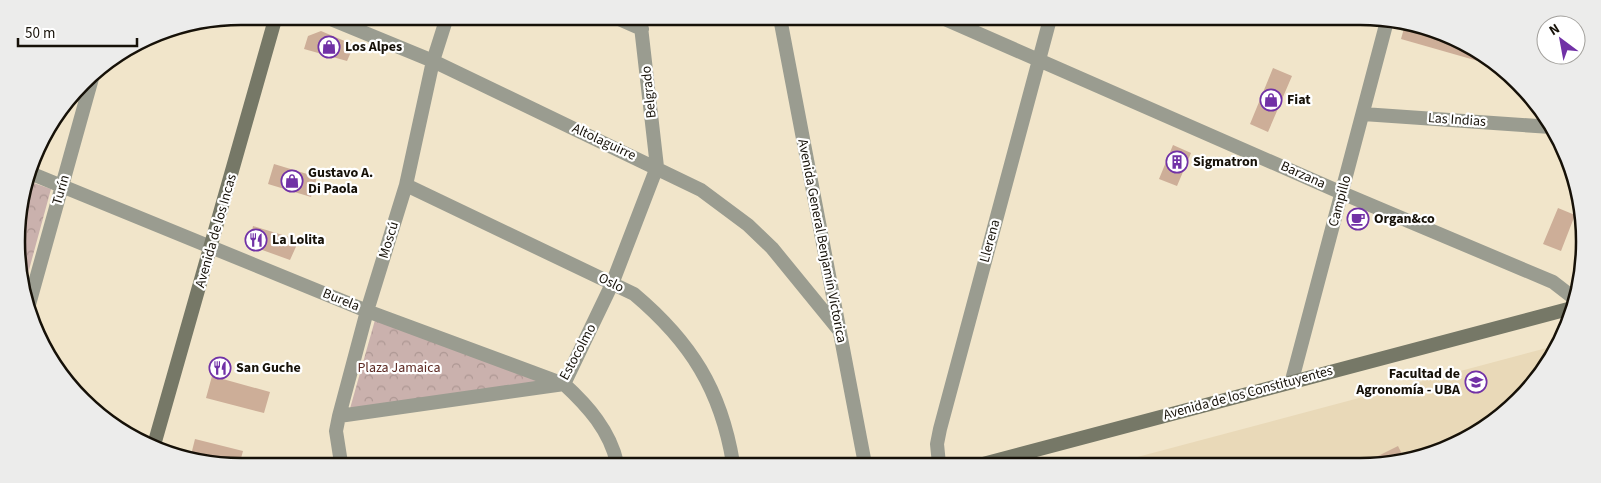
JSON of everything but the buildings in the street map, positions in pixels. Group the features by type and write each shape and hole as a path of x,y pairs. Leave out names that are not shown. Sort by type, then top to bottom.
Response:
{"main road":[{"name":"Avenida de los Incas","path":"155,440 273,25"},
{"name":"Avenida de los Constituyentes","path":"1005,458 1292,380 1565,310"}],"street":[{"name":"Altolaguirre","path":"345,25 433,61 701,190 748,225 772,248 839,330"},
{"name":"Moscú","path":"340,458 336,431 339,416 367,311 406,185 433,61 444,25"},
{"name":"Belgrado","path":"641,25 656,167"},
{"name":"Avenida General Benjamín Victorica","path":"781,25 863,458"},
{"name":"Barzana","path":"959,25 1342,193 1553,282 1570,295"},
{"name":"Llerena","path":"938,458 937,444 940,430 1048,25"},
{"name":"Campillo","path":"1292,380 1386,27"},
{"name":"Turín","path":"32,296 90,87"},
{"name":"Las Indias","path":"1363,114 1543,126"},
{"name":"Estocolmo","path":"339,416 564,384 612,284 656,167"},
{"name":"Burela","path":"35,175 367,311 564,384 583,401 598,422 610,442 615,458"},
{"name":"Oslo","path":"406,185 634,294 674,330 705,374 718,400 728,432 732,458"}],"shaded area":[{"name":"Facultad de Agronomía - UBA","path":"1548,348 1540,362 1513,395 1480,422 1442,442 1416,451 1374,458 1134,458"}],"green space":[{"path":"33,183 51,189 28,275 25,256 25,227 32,185"},
{"name":"Plaza Jamaica","path":"375,320 544,383 349,412"}],"place":[{"name":"Los Alpes","path":"329,47"},
{"name":"Fiat","path":"1271,100"},
{"name":"Sigmatron","path":"1177,162"},
{"name":"Gustavo A. Di Paola","path":"292,181"},
{"name":"Organ&co","path":"1358,219"},
{"name":"La Lolita","path":"256,240"},
{"name":"San Guche","path":"220,368"},
{"name":"Facultad de Agronomía - UBA","path":"1476,382"}]}
